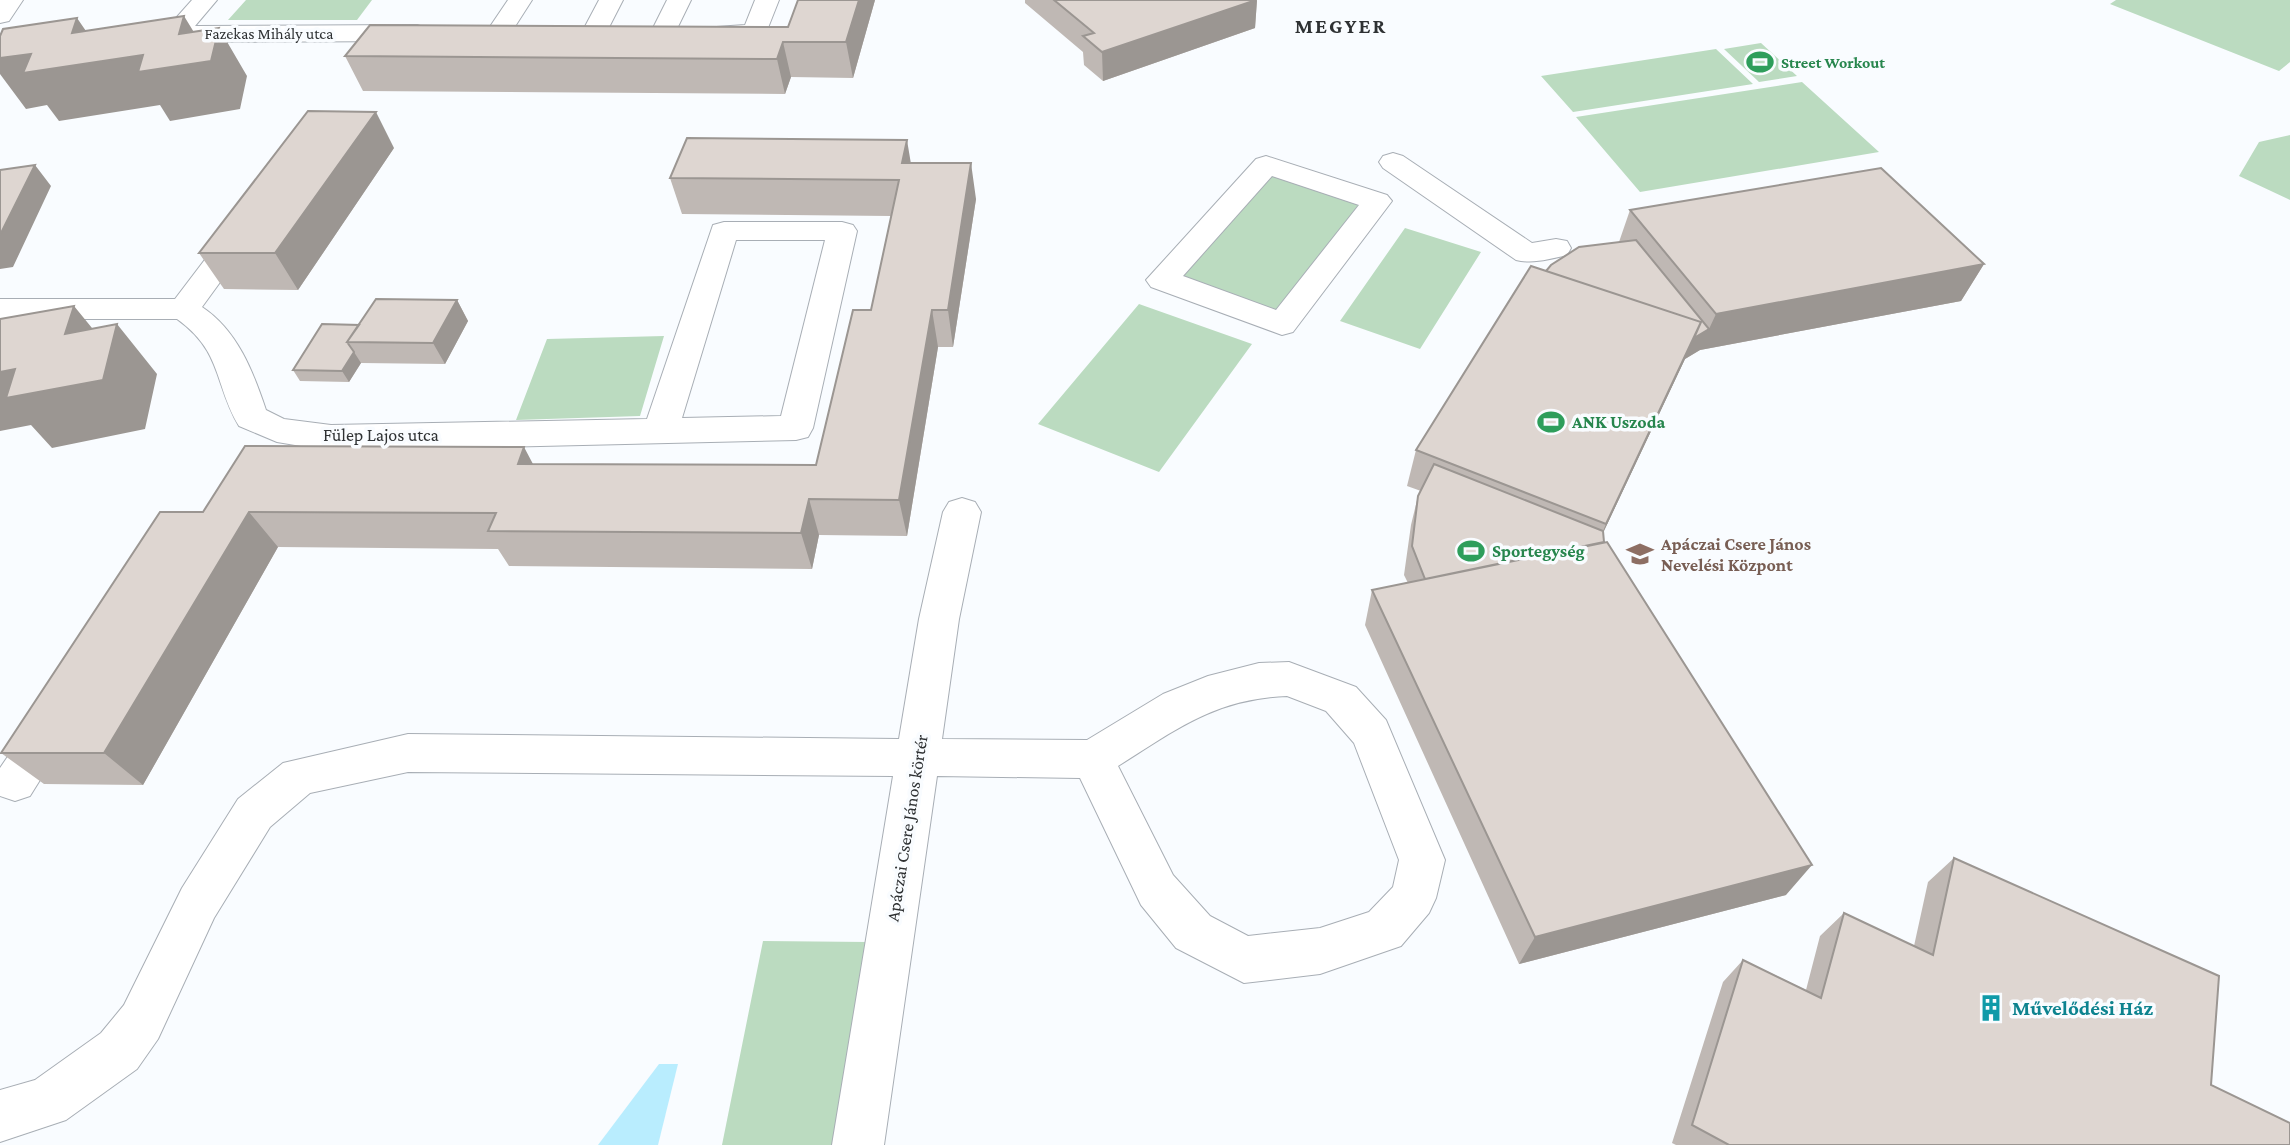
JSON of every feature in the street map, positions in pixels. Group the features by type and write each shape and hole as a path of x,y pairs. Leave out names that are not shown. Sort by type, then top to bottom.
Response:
{"street":[{"path":"0,16 11,0"},
{"path":"176,33 205,0"},
{"path":"498,34 520,0"},
{"path":"594,34 611,0"},
{"path":"663,34 679,0"},
{"path":"566,34 755,33 767,0"},
{"name":"Fazekas Mihály utca","path":"148,36 176,33 444,33"},
{"path":"471,33 526,34"},
{"path":"1393,162 1527,253 1556,248"},
{"path":"1266,165 1377,201 1282,324 1162,280 1266,165"},
{"path":"0,309 184,309 259,209"},
{"name":"Fülep Lajos utca","path":"184,309 204,321 234,365 251,417 277,430 331,438 661,431 796,428 842,231 724,232 661,431"},
{"path":"251,459 277,430"},
{"name":"Apáczai Csere János körtér","path":"858,1145 939,618 962,512"},
{"path":"0,1116 48,1102 119,1051 141,1022 198,903 254,813 298,776 408,753 1093,759 1178,706 1223,688 1259,680 1289,679 1341,699 1371,733 1422,860 1413,898 1384,930 1320,951 1244,960 1193,932 1157,890 1093,759"},
{"path":"15,782 75,692"}],"green space":[{"path":"246,0 372,0 357,20 228,20"},
{"path":"2116,0 2290,0 2290,62 2279,71 2110,4"},
{"name":"Street Workout","path":"1761,43 1797,76 1759,82 1724,49"},
{"path":"1716,49 1753,84 1573,112 1541,76"},
{"path":"1802,82 1879,152 1640,192 1576,117"},
{"path":"2290,135 2290,200 2239,176 2259,142"},
{"path":"1268,171 1366,203 1279,314 1174,276"},
{"path":"1405,228 1481,252 1420,349 1340,321"},
{"path":"1139,304 1252,344 1159,472 1038,424"},
{"path":"664,336 640,416 516,420 547,339"},
{"path":"763,941 868,942 838,1145 722,1145"}],"water":[{"path":"659,1064 678,1064 658,1145 598,1145"}],"building":[{"path":"798,0 859,0 846,42 783,42 777,59 345,56 370,25 788,27"},
{"path":"1054,0 1256,0 1102,52 1083,36 1094,33"},
{"path":"184,16 179,34 219,28 211,61 138,72 143,55 23,73 31,54 0,58 0,36 3,29 77,18 72,33"},
{"path":"308,111 376,112 275,253 199,253"},
{"path":"687,138 907,140 902,163 971,163 948,310 932,310 899,500 809,499 801,533 488,531 496,513 249,512 104,753 1,753 160,512 203,512 245,446 524,447 518,464 816,465 853,310 871,310 899,180 670,178"},
{"path":"35,165 0,235 0,170"},
{"path":"1881,168 1984,264 1716,314 1630,210"},
{"path":"1636,240 1709,329 1694,338 1701,322 1546,271 1579,247"},
{"name":"ANK Uszoda","path":"1531,266 1701,322 1606,524 1416,450"},
{"path":"376,299 457,300 433,343 347,342"},
{"path":"74,306 65,334 117,324 103,380 6,398 15,369 0,372 0,319"},
{"path":"322,324 359,325 347,342 354,352 342,371 293,370"},
{"path":"1434,464 1603,531 1604,542 1425,579 1412,546 1418,496"},
{"path":"1607,542 1812,865 1535,937 1372,590"},
{"name":"Művelődési Ház","path":"1954,858 2219,976 2211,1085 2290,1123 2290,1145 1729,1145 1692,1125 1743,960 1821,998 1844,913 1933,955"}],"place":[{"name":"Street Workout","path":"1760,62"},
{"name":"ANK Uszoda","path":"1551,422"},
{"name":"Sportegység","path":"1471,551"},
{"name":"Apáczai Csere János Nevelési Központ","path":"1640,554"},
{"name":"Művelődési Ház","path":"1991,1008"}],"district":[{"name":"MEGYER","path":"1341,26"}]}
